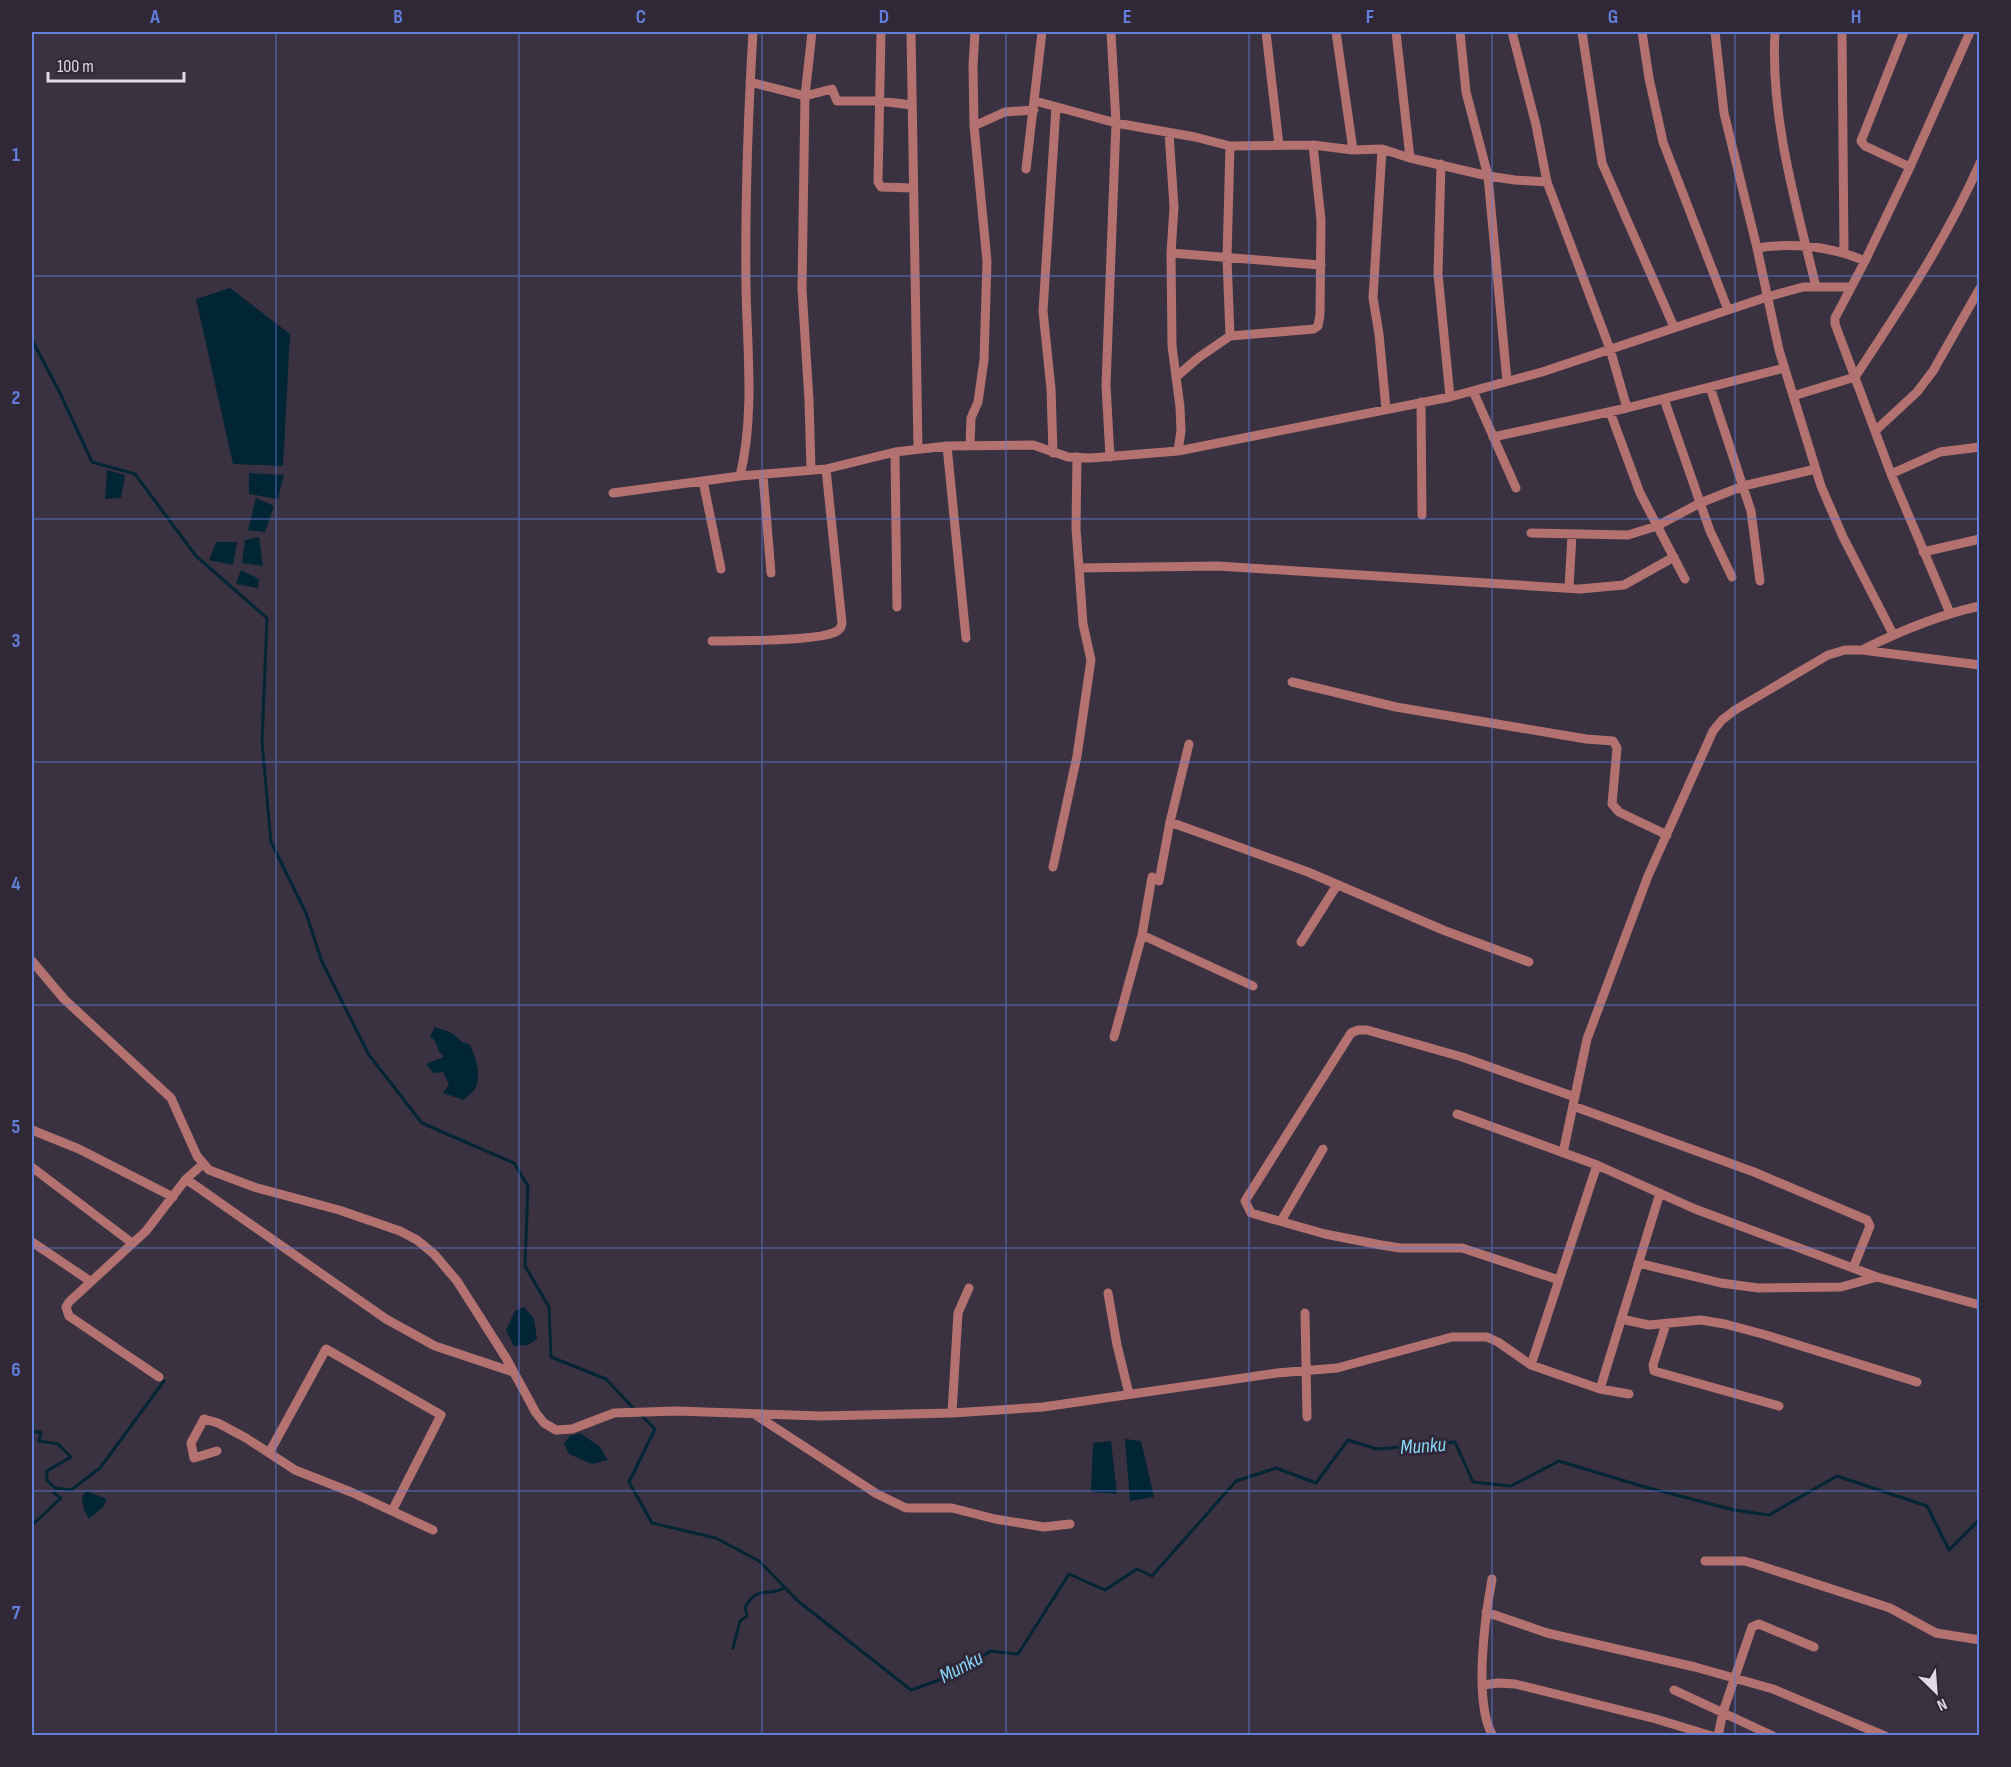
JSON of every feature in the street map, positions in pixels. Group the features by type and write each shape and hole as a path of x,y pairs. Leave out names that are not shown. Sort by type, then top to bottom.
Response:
{"street":[{"path":"740,476 744,460 749,397 746,274 753,32"},
{"path":"811,470 802,289 805,96 812,32"},
{"path":"881,32 877,176 879,185 886,188 913,188"},
{"path":"911,32 918,449"},
{"path":"970,446 971,418 978,402 984,360 987,261 974,126 975,32"},
{"path":"1026,170 1042,32"},
{"path":"1110,456 1106,385 1116,123 1111,32"},
{"path":"1266,32 1279,145"},
{"path":"1336,32 1353,150"},
{"path":"1396,32 1410,158"},
{"path":"1460,32 1466,92 1488,176 1507,381"},
{"path":"1512,32 1536,125 1546,182 1610,349 1627,408"},
{"path":"1582,32 1602,163 1674,327"},
{"path":"1642,32 1648,78 1663,142 1728,310"},
{"path":"1715,32 1724,113 1784,368 1816,469 1843,537 1893,634"},
{"path":"1775,32 1777,103 1792,185 1816,287"},
{"path":"1842,32 1844,252"},
{"path":"1904,32 1861,141 1865,146 1910,167"},
{"path":"1950,613 1875,431 1835,324 1835,318 1910,167 1970,32"},
{"path":"750,82 805,96 832,90 837,101 879,101 912,105"},
{"path":"974,126 1005,112 1034,106 1056,107 1116,123 1230,146 1313,145 1353,150 1382,149 1410,158 1488,176 1546,182"},
{"path":"1053,453 1052,389 1043,311 1056,107"},
{"path":"1169,133 1174,207 1171,253 1172,346 1181,431 1178,452"},
{"path":"1176,377 1198,358 1230,336 1314,329 1318,326 1321,220 1313,145"},
{"path":"1230,146 1227,258 1230,336"},
{"path":"1382,149 1373,298 1386,409"},
{"path":"1793,396 1856,377 1910,293 1954,218 1980,163"},
{"path":"1441,164 1438,274 1450,397"},
{"path":"1757,248 1779,244 1806,245 1844,252 1865,261"},
{"path":"1171,253 1321,266"},
{"path":"613,493 740,476 826,469 895,452 947,446 1033,445 1053,453 1077,457 1178,452 1473,391 1803,287 1851,287"},
{"path":"1875,431 1917,392 1933,371 1980,288"},
{"path":"1493,437 1627,408 1784,368"},
{"path":"1710,387 1751,511 1760,581"},
{"path":"1473,391 1516,488"},
{"path":"1664,399 1710,531 1732,577"},
{"path":"1421,402 1422,515"},
{"path":"1610,412 1640,493 1685,579"},
{"path":"947,446 966,638"},
{"path":"1892,474 1940,452 1980,447"},
{"path":"895,452 897,606"},
{"path":"1053,867 1077,756 1091,660 1083,624 1076,529 1077,457"},
{"path":"712,641 816,636 840,629 842,623 826,469"},
{"path":"1531,533 1628,535 1657,526 1700,502 1743,486 1816,469"},
{"path":"763,475 771,573"},
{"path":"703,482 721,569"},
{"path":"1569,588 1572,534"},
{"path":"1923,552 1980,539"},
{"path":"1079,568 1218,566 1569,588 1624,585 1674,557"},
{"path":"1862,650 1893,634 1950,613 1980,606"},
{"path":"1563,1153 1587,1039 1648,876 1695,768 1713,731 1722,720 1828,655 1845,650 1862,650 1980,665"},
{"path":"1292,682 1396,707 1587,740 1613,741 1617,748 1612,804 1615,809 1667,835"},
{"path":"1114,1037 1189,744"},
{"path":"1170,822 1308,872 1443,930 1529,962"},
{"path":"1301,942 1337,885"},
{"path":"1142,934 1253,986"},
{"path":"32,961 64,999 171,1098 197,1156 209,1170 254,1187 339,1210 400,1231 417,1240 434,1254 458,1281 536,1413 544,1423 556,1430 572,1429 614,1413 677,1411 820,1416 952,1413 1043,1407 1277,1373 1336,1368 1452,1337 1487,1337 1531,1365 1600,1389 1629,1394"},
{"path":"1559,1280 1462,1248 1400,1248 1325,1234 1251,1213 1245,1201 1351,1033 1367,1030 1462,1057 1754,1172 1867,1220 1870,1226 1853,1268"},
{"path":"1456,1114 1598,1165 1695,1209 1877,1277 1980,1305"},
{"path":"32,1130 79,1149 173,1197"},
{"path":"1281,1221 1323,1149"},
{"path":"159,1377 115,1349 67,1313 69,1302 146,1231 186,1179 202,1164"},
{"path":"1531,1365 1598,1165"},
{"path":"33,1168 132,1243"},
{"path":"186,1179 386,1318 435,1346 513,1372"},
{"path":"1600,1389 1660,1193"},
{"path":"32,1242 90,1281"},
{"path":"1638,1263 1729,1284 1758,1288 1841,1287 1877,1277"},
{"path":"952,1413 958,1313 969,1288"},
{"path":"1108,1293 1117,1346 1129,1395"},
{"path":"1305,1313 1308,1372 1307,1417"},
{"path":"1621,1319 1649,1325 1701,1320 1725,1324 1777,1338 1917,1383"},
{"path":"1666,1324 1653,1365 1654,1371 1779,1406"},
{"path":"269,1453 326,1349 441,1415 392,1511"},
{"path":"754,1414 877,1494 906,1508 952,1508 995,1519 1044,1527 1070,1524"},
{"path":"217,1451 194,1458 191,1443 204,1419 218,1423 295,1470 351,1492 433,1530"},
{"path":"1706,1561 1744,1561 1755,1564 1890,1608 1936,1633 1980,1640"},
{"path":"1492,1580 1486,1612 1483,1686 1486,1719 1493,1736"},
{"path":"1486,1612 1547,1633 1735,1677 1773,1689 1885,1736"},
{"path":"1718,1736 1723,1712 1752,1627 1759,1624 1814,1647"},
{"path":"1483,1686 1498,1683 1515,1684 1656,1719 1712,1736"},
{"path":"1674,1690 1773,1736"}],"water":[{"path":"230,288 290,334 283,466 233,464 196,299"},
{"path":"107,470 125,475 121,498 105,499"},
{"path":"249,473 284,475 278,499 249,494"},
{"path":"256,498 274,506 265,532 248,530"},
{"path":"259,537 263,566 242,563 245,540"},
{"path":"216,542 237,542 233,565 209,560"},
{"path":"241,570 259,579 258,588 236,584"},
{"path":"435,1027 452,1033 462,1042 469,1044 474,1054 478,1072 477,1084 464,1100 443,1093 449,1085 443,1072 433,1073 426,1064 443,1057 430,1036"},
{"path":"524,1307 534,1319 537,1339 528,1345 514,1346 506,1330 515,1311"},
{"path":"580,1433 600,1447 608,1460 592,1464 569,1454 564,1444 570,1436"},
{"path":"1125,1439 1141,1441 1154,1497 1130,1501"},
{"path":"1111,1441 1117,1494 1091,1492 1093,1443"},
{"path":"86,1491 107,1499 103,1507 89,1519 84,1510 82,1497"}],"waterway":[{"path":"32,340 92,462 135,474 196,556 267,618 262,742 271,842 306,913 322,962 369,1055 422,1123 514,1163 528,1186 525,1266 549,1307 551,1357 606,1379 636,1411"},
{"path":"32,1432 41,1432 39,1441 58,1444 71,1457 47,1471 47,1480 55,1488 71,1490 100,1468 164,1381"},
{"name":"Munku","path":"641,1415 655,1429 629,1482 652,1523 716,1538 759,1561 798,1601 911,1690 959,1673 990,1651 1018,1654 1069,1574 1105,1590 1137,1569 1152,1576 1236,1481 1276,1468 1316,1483 1348,1440 1377,1449 1455,1442 1473,1482 1511,1486 1559,1461 1645,1487 1734,1510 1769,1515 1837,1476 1927,1506 1949,1550 1980,1519"},
{"path":"32,1525 61,1498 54,1493"},
{"path":"733,1648 740,1621 747,1616 745,1607 751,1599 755,1595 784,1588"}]}
